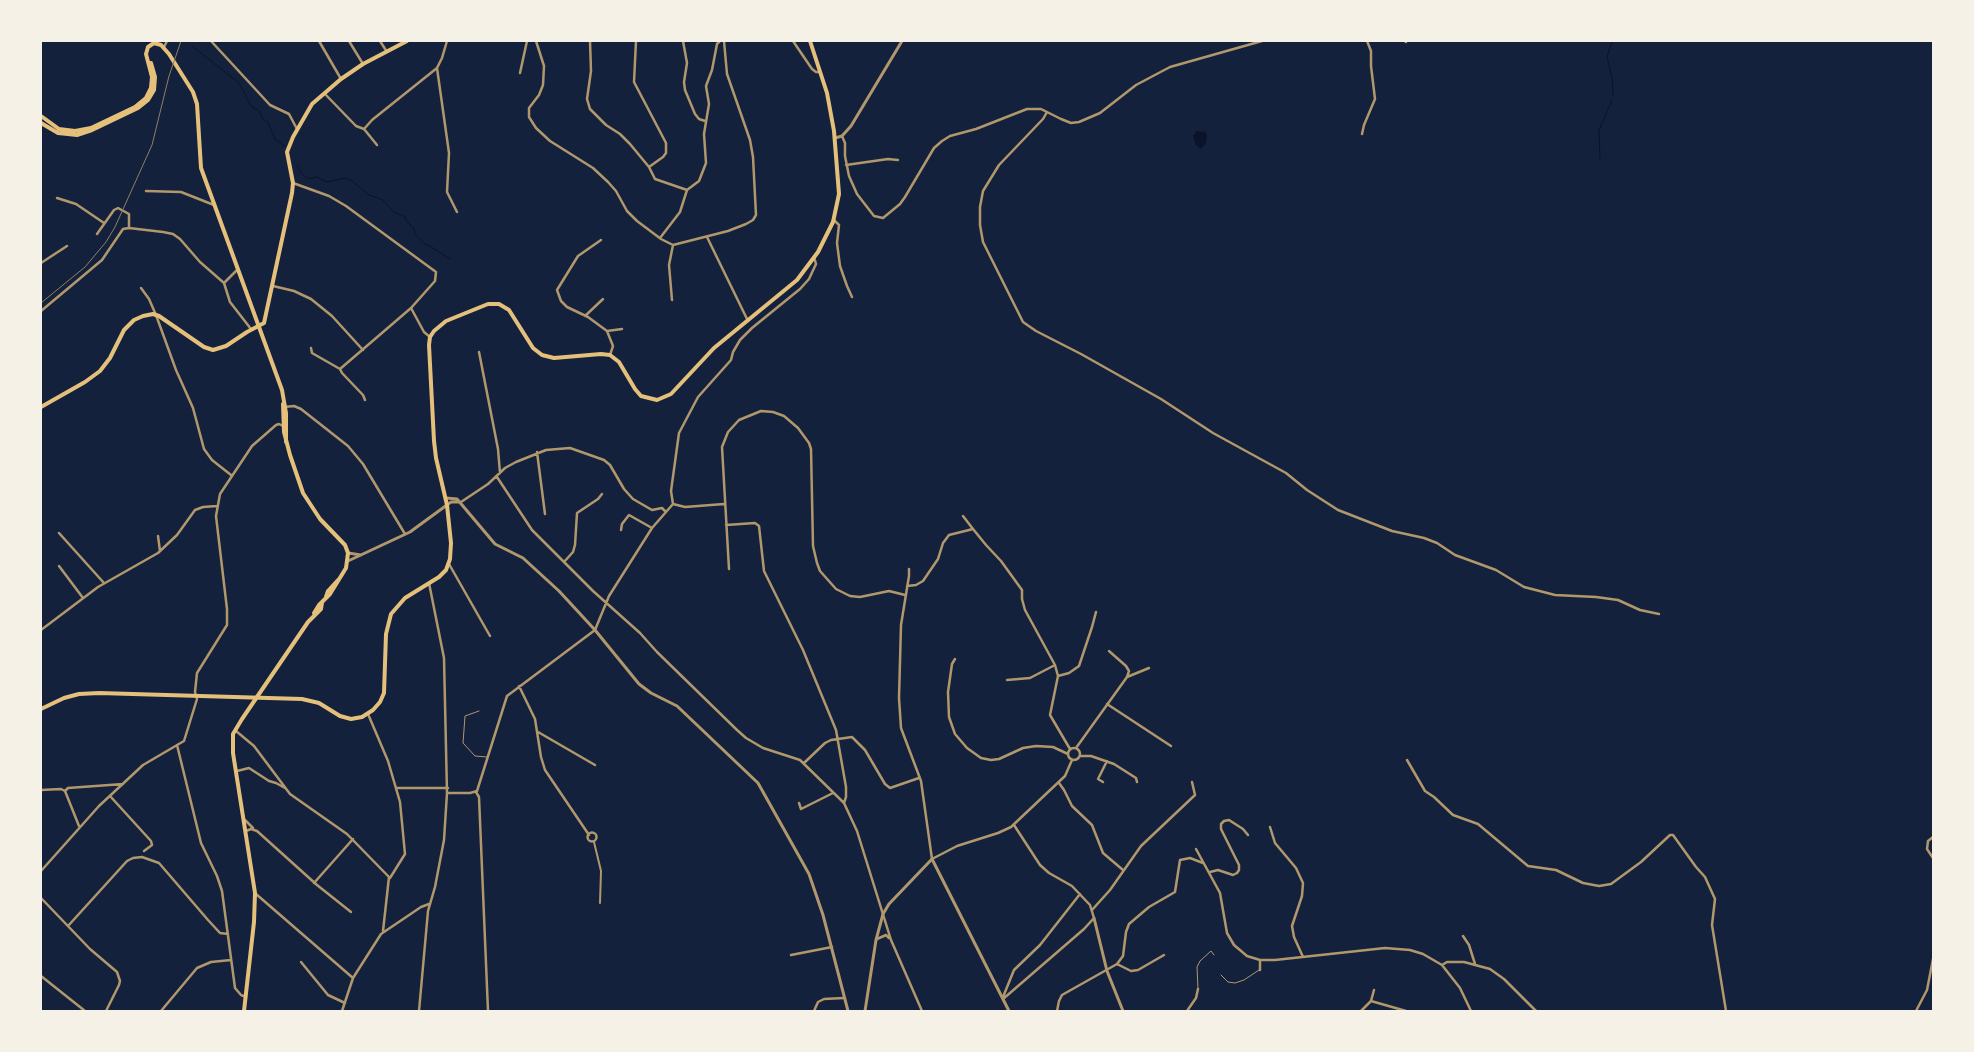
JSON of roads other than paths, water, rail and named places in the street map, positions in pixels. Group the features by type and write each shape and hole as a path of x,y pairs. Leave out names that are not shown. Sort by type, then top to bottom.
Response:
{"main road":[{"path":"41,408 85,382 103,368 110,358 121,334 132,322 142,316 156,315 201,345 213,350 226,346 251,329 264,323 292,193 293,183 287,152 289,143 312,104 363,64 407,41"},
{"path":"41,709 59,700 86,693 309,700 319,702 346,718 356,719 368,714 377,707 384,693 386,634 391,614 405,598 439,577 449,564 451,543 448,505 436,458 434,441 429,356 430,336 437,326 446,320 488,304 499,304 509,310 533,348 545,356 554,358 610,355 620,362 638,394 647,399 660,399 672,394 722,341 792,285 814,257 834,220 839,194 835,138 830,107 810,41"},
{"path":"41,116 59,129 75,132 91,128 135,106 146,98 151,88 152,77 146,54 148,47 157,43 169,54 193,92 197,104 201,168 282,390 286,442"},
{"path":"41,123 58,133 77,135 138,108 148,100 154,90 155,77 148,51 155,45 163,48"},
{"path":"244,1011 255,893 232,746 235,730 311,619 318,604 322,603 333,590 348,561 348,553 343,541 320,519 306,499 286,442 284,407"},
{"path":"326,597 328,591 339,579"}],"street":[{"path":"163,48 167,41"},
{"path":"211,41 270,105 289,114 297,129"},
{"path":"319,41 341,80"},
{"path":"349,41 363,64"},
{"path":"380,41 387,52"},
{"path":"364,129 372,120 437,68 447,41"},
{"path":"520,73 527,41"},
{"path":"536,41 544,66 541,90 529,108 529,117 536,128 550,141 593,168 616,191 627,211 660,238 673,245 746,224 753,220 756,215 753,157 750,140 726,74 724,41"},
{"path":"590,41 591,70 588,105 606,125 620,134 630,144 649,167 655,179 687,190"},
{"path":"636,41 634,82 666,143 666,153 649,167"},
{"path":"683,41 686,62 685,90 695,114 699,119 705,120"},
{"path":"660,238 680,212 687,190 699,181 706,163 705,120 710,104 706,86 712,70 717,44 720,41"},
{"path":"793,41 812,69 820,72"},
{"path":"835,138 842,136 857,117 902,41"},
{"path":"842,136 849,176 864,205 874,216 883,218 900,204 934,148 942,141 1027,108 1041,109 1071,123 1079,122 1100,113 1136,85 1170,67 1262,41"},
{"path":"1362,134 1375,100 1371,51 1367,41"},
{"path":"437,68 449,153 447,192 457,212"},
{"path":"325,94 356,126 364,129 377,145"},
{"path":"1047,112 1043,119 999,165 983,191 980,207 980,226 983,242 1023,322 1036,331 1161,399 1213,433 1286,473 1338,510 1392,531 1437,542 1455,555 1496,570 1524,587 1555,595 1618,600 1640,610 1659,614"},
{"path":"846,165 888,159 898,160"},
{"path":"293,183 329,196 346,206 436,272 435,281 411,308 340,369"},
{"path":"146,191 181,192 214,205"},
{"path":"57,198 76,204 104,223"},
{"path":"97,234 114,210 120,208 129,214 129,228"},
{"path":"834,220 839,225 837,243 840,266 852,297"},
{"path":"41,311 102,260 123,230 129,228 173,234 180,239 200,262 224,283 230,302 251,329"},
{"path":"707,236 748,321"},
{"path":"601,240 578,256 557,290 559,298 564,305 585,316 606,331 613,346 610,355"},
{"path":"672,300 669,265 673,245"},
{"path":"41,263 67,246"},
{"path":"673,504 671,491 679,433 698,397 731,360 740,340 800,289 809,279 816,264 814,257"},
{"path":"224,283 238,269"},
{"path":"273,286 294,291 311,299 332,316 363,350"},
{"path":"140,288 149,299 176,370 193,408 204,449 212,460 232,475"},
{"path":"585,316 603,299"},
{"path":"411,308 424,332 430,336"},
{"path":"606,331 622,329"},
{"path":"311,348 312,353 340,369 363,394 365,400"},
{"path":"479,352 498,450 500,473"},
{"path":"284,407 294,406 301,409 348,446 364,464 405,534"},
{"path":"729,569 723,492 722,447 728,432 746,416 761,411 773,412 784,416 803,434 811,449 813,546 820,572 836,589 850,596 860,597 889,591 905,596"},
{"path":"41,871 80,826 122,784 143,765 184,741 196,696 197,674 224,631 228,617 217,527 217,506 220,494 252,446 276,425 284,426"},
{"path":"348,561 405,534 453,502 461,502 497,477 510,465 537,452 546,450 570,448 604,460 610,464 624,489 633,499 652,510 662,508 665,511"},
{"path":"537,452 545,514"},
{"path":"497,477 532,530 746,738 763,748 791,756 804,763 844,803 857,830 890,938 922,1011"},
{"path":"564,562 573,552 576,514 598,499 602,494"},
{"path":"446,498 457,499 461,502 491,540 528,563 559,591 595,630 639,684 651,694 677,706 758,783 809,874 823,915 848,1011"},
{"path":"673,504 685,507 724,504"},
{"path":"447,793 470,794 476,792 479,788 504,702 511,692 595,630 606,601 652,528 673,504"},
{"path":"41,630 104,583 160,551 178,535 195,510 203,507 217,506"},
{"path":"622,530 622,524 630,515 652,528"},
{"path":"963,516 1001,561 1022,590 1025,610 1055,665 1058,676 1050,715 1070,749"},
{"path":"725,525 755,523 759,526 764,571 823,695 839,740 846,787 844,803"},
{"path":"907,586 916,585 923,581 938,559 945,538 957,532 973,529"},
{"path":"59,532 104,583"},
{"path":"158,536 160,551"},
{"path":"348,553 361,555"},
{"path":"449,564 490,636"},
{"path":"59,566 83,598"},
{"path":"909,569 910,576 900,630 901,728 919,778 932,858 1009,1011"},
{"path":"419,1011 429,904 435,887 444,840 448,788 444,658 429,583"},
{"path":"1058,676 1069,673 1079,666 1096,612"},
{"path":"1070,749 1076,748 1127,677 1129,671 1109,651"},
{"path":"955,659 952,664 948,692 949,711 955,734 967,748 981,758 991,760 999,759 1024,748 1036,746 1053,747 1068,754 1072,760"},
{"path":"1007,680 1030,678 1055,665"},
{"path":"1127,677 1149,668"},
{"path":"519,686 535,719 545,770 588,835 588,840 594,842"},
{"path":"1107,704 1171,746"},
{"path":"342,1011 353,978 383,931 390,878 405,854 397,788 368,714"},
{"path":"235,730 254,746 286,789 297,800 353,840 390,878"},
{"path":"538,732 594,765"},
{"path":"804,763 825,743 831,740 852,737 859,743 885,784 890,788 919,778"},
{"path":"177,745 200,843 217,876 222,891 234,988 241,995 246,996"},
{"path":"1076,748 1079,750 1080,756"},
{"path":"1068,754 1070,749"},
{"path":"1072,760 1076,760 1080,756 1091,756 1108,761 1136,778 1137,782"},
{"path":"865,1011 876,940 883,914 889,904 932,858 957,846 998,833 1014,825 1066,776 1072,760"},
{"path":"1407,760 1425,791 1453,815 1478,824 1528,866 1556,870 1583,883 1599,886 1611,884 1641,862 1670,835 1673,835 1705,877 1714,899 1712,925 1726,1011"},
{"path":"1103,782 1098,779 1108,761"},
{"path":"236,771 249,768 286,789"},
{"path":"1092,910 1110,890 1141,846 1194,797 1192,782"},
{"path":"1058,783 1072,806 1092,824 1103,853 1123,870"},
{"path":"65,791 68,788 122,784"},
{"path":"397,788 448,788"},
{"path":"41,790 61,789 65,791 80,826"},
{"path":"476,792 479,798 488,1011"},
{"path":"799,803 801,809 833,793"},
{"path":"110,796 151,841 152,845 144,851"},
{"path":"244,819 314,882 352,912"},
{"path":"1210,872 1218,870 1233,875 1239,870 1239,865 1220,826 1224,820 1230,820 1244,828 1248,835"},
{"path":"1014,825 1040,865 1049,873 1068,883 1080,894 1092,910 1107,971 1123,1011"},
{"path":"1270,827 1275,843 1296,868 1303,883 1302,896 1292,926 1294,937 1303,957"},
{"path":"246,831 254,829"},
{"path":"588,835 593,833 596,834 597,838 594,842 601,871 600,903"},
{"path":"1933,837 1928,841 1927,849 1933,858"},
{"path":"314,882 353,840"},
{"path":"1196,849 1210,872 1222,898 1226,931 1238,949 1247,956 1260,960 1400,948 1423,954 1442,965 1460,988 1471,1011"},
{"path":"68,926 127,861 142,857 159,863 208,920 220,932 228,934"},
{"path":"1056,1011 1062,995 1118,964 1124,956 1126,932 1129,924 1149,907 1175,892 1180,860 1190,858 1205,864"},
{"path":"255,893 353,978"},
{"path":"1003,999 1010,975 1040,945 1080,894"},
{"path":"41,898 119,976 118,985 106,1011"},
{"path":"383,931 429,904"},
{"path":"1003,999 1084,929 1094,918"},
{"path":"876,940 882,935 890,938"},
{"path":"1462,936 1469,945 1475,964"},
{"path":"791,955 832,947"},
{"path":"1118,964 1131,971 1138,970 1164,955"},
{"path":"1916,1011 1927,990 1933,959"},
{"path":"161,1011 198,968 211,962 231,960"},
{"path":"1260,960 1260,970"},
{"path":"301,962 328,994 344,1002"},
{"path":"1442,965 1448,962 1475,964 1490,969 1504,979 1536,1011"},
{"path":"41,976 85,1011"},
{"path":"1187,1011 1196,998 1198,989"},
{"path":"1361,1011 1371,1001 1374,990"},
{"path":"814,1011 818,1002 824,999 844,998"},
{"path":"1371,1001 1406,1011"}],"lane":[{"path":"479,711 465,716 464,742 475,756 488,757"},
{"path":"1198,989 1197,967 1209,952 1212,952 1214,955"},
{"path":"1221,975 1228,982 1235,983 1260,970"}],"water":[{"path":"1197,131 1205,132 1207,135 1206,143 1201,149 1196,145 1193,136"}],"waterway":[{"path":"1612,41 1607,57 1612,78 1613,96"},
{"path":"192,46 239,83 251,106 259,111 263,119 268,122 275,139 284,146"},
{"path":"1600,159 1599,130 1612,100"},
{"path":"297,165 302,174 309,179 317,177 327,182 345,178 351,180 369,195 383,200 394,212 404,216 407,222 414,228 415,234 425,244 450,259"}],"railway":[{"path":"41,303 85,267 106,242 115,227 152,145 169,76 181,41"}]}
